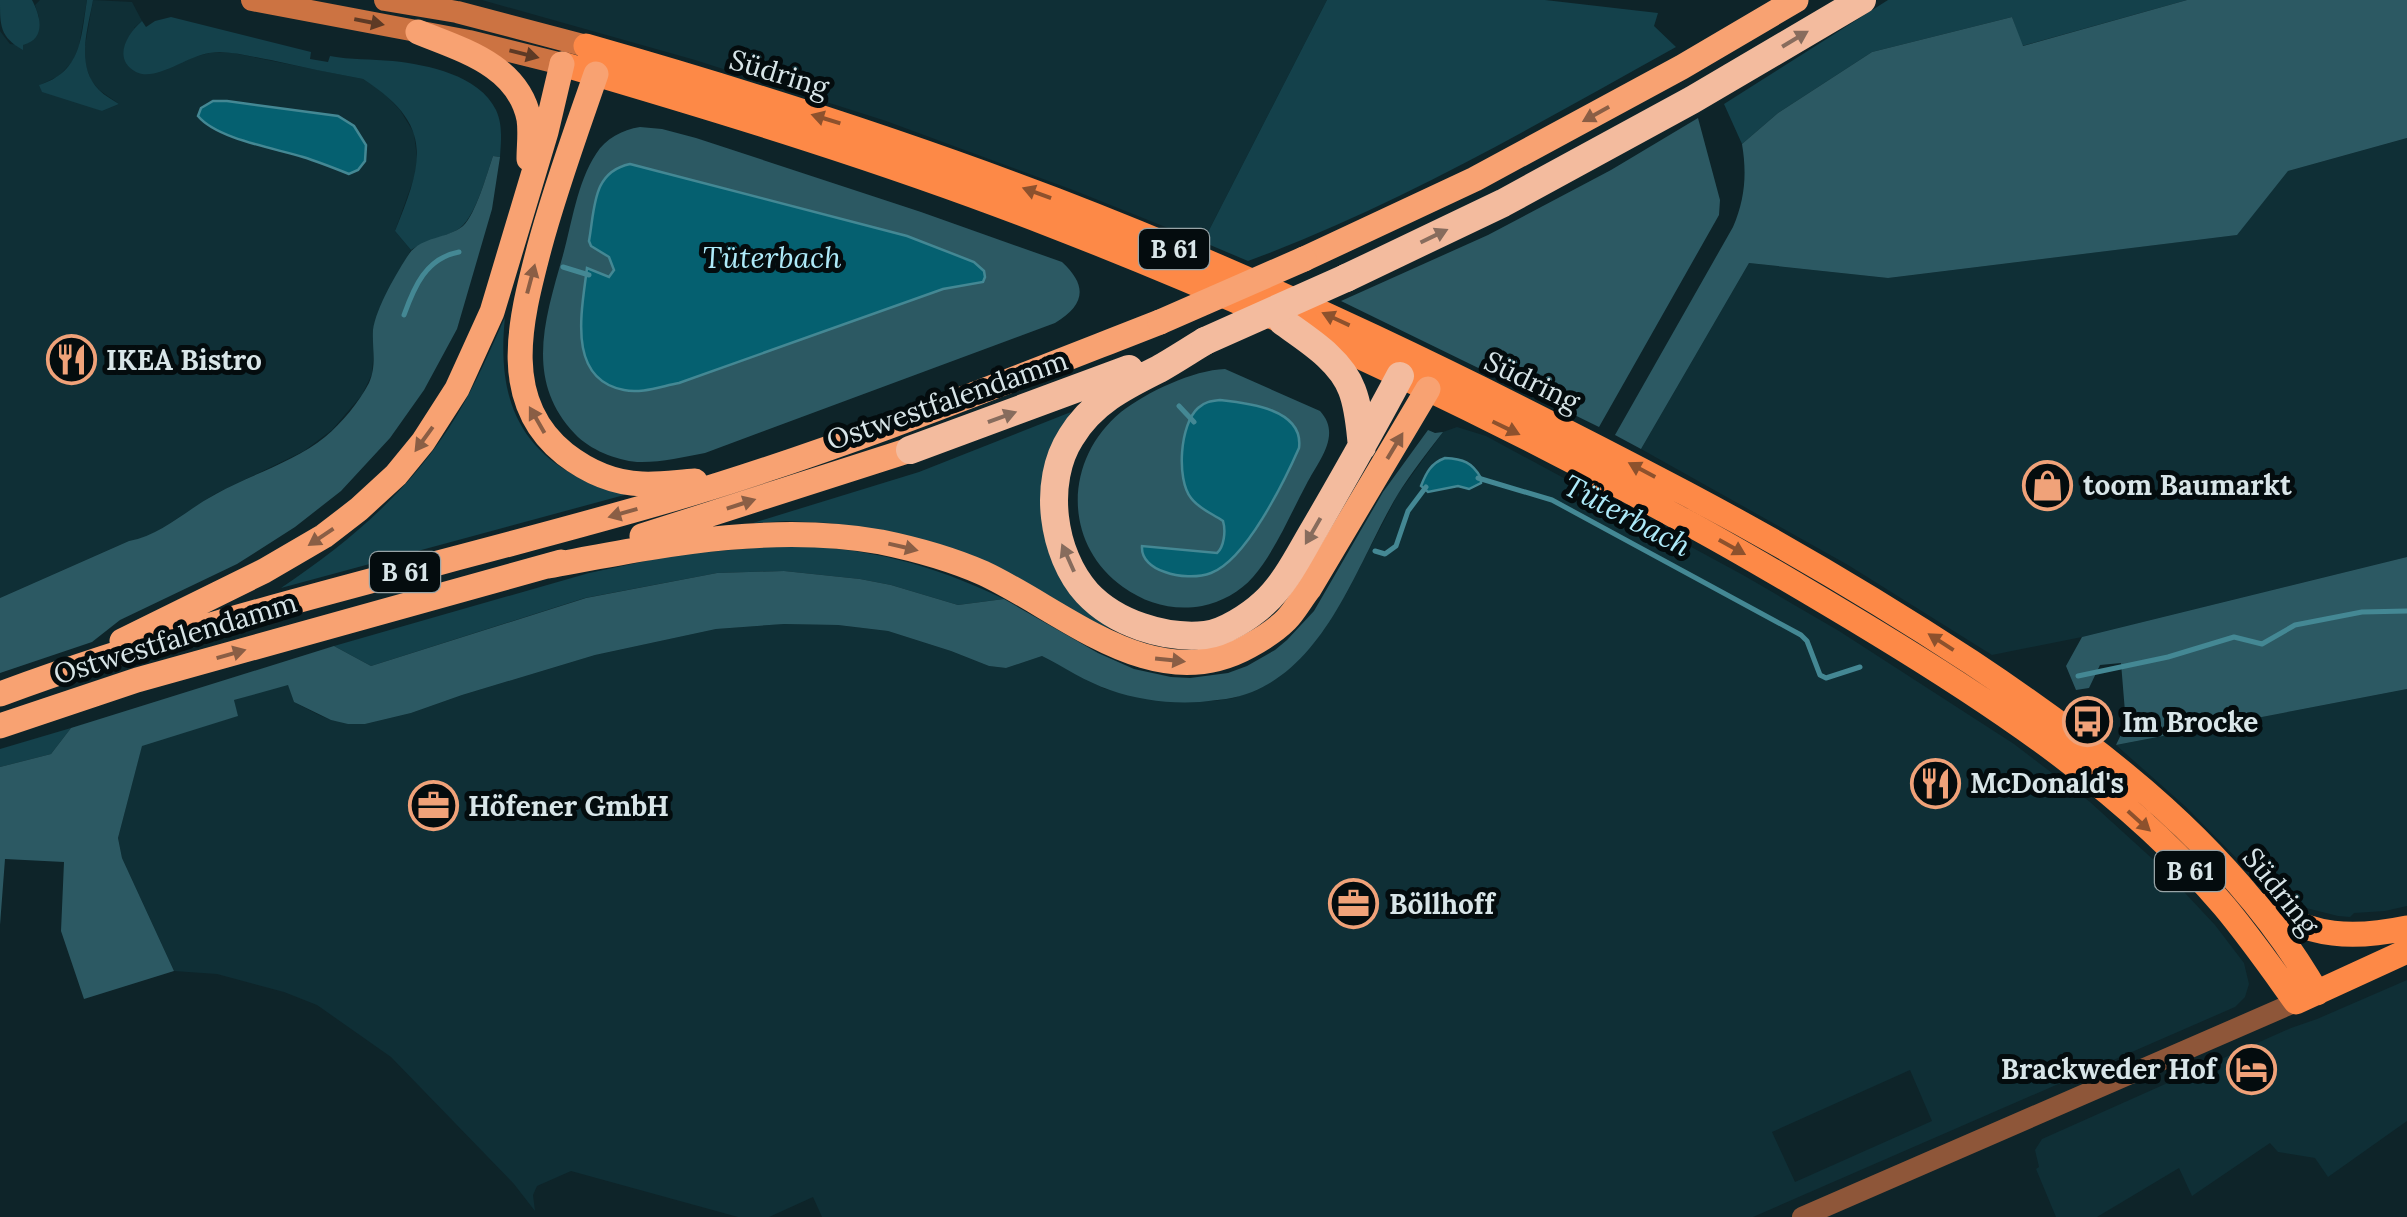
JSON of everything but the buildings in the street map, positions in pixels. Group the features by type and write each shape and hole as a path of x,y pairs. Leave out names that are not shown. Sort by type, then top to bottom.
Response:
{"highway":[{"name":"Ostwestfalendamm","path":"0,694 234,620 750,476 979,393 1160,322 1475,179 1796,0"},
{"name":"Ostwestfalendamm","path":"0,726 138,680 548,566 910,450 1205,341 1503,202 1692,100 1862,0"},
{"path":"418,32 492,64 513,85 523,100 529,121 528,188"},
{"name":"B 61","path":"61,672 292,556 359,510 396,475 441,416 476,352 492,312 546,132 562,64"},
{"path":"596,74 562,167 526,298 519,353 530,412 560,450 600,476 654,484 750,476"},
{"path":"1284,322 1326,354 1350,385 1362,447"},
{"path":"1205,341 1106,398 1071,436 1059,462 1054,495 1057,530 1067,560 1085,591 1133,624 1172,635 1208,636 1238,622 1265,602 1289,572 1400,376"},
{"name":"B 61","path":"548,566 733,536 806,534 880,542 931,554 983,573 1080,628 1140,656 1172,662 1207,662 1237,653 1287,619 1309,590 1428,389"}],"main road":[{"name":"Südring","path":"252,0 522,53 848,151 1064,230 1284,322 1428,389 1585,466 1769,567 1918,658 2033,735 2132,815 2204,884 2252,942 2307,998"},
{"name":"Südring","path":"385,0 458,12 586,46 855,128 1038,194 1284,295 1597,447 1834,575 2022,696 2125,774 2183,825 2245,890 2295,954 2307,998"},
{"path":"562,64 586,46 596,74"},
{"path":"1400,376 1424,361 1428,389"},
{"name":"B 61","path":"2245,890 2274,913 2333,934 2371,935 2407,928"},
{"path":"2307,998 2407,951"}],"street":[{"path":"1802,1217 2307,998"}],"shaded area":[{"path":"0,0 32,0 40,27 23,50 3,30"},
{"path":"40,0 87,0 73,61 59,76 40,85 102,111 119,104 91,80 85,64 85,46 93,0 132,2 142,21 134,28 194,57 233,53 363,79 381,90 400,110 414,133 418,167 395,231 411,250 376,321 372,374 362,395 332,430 304,451 215,494 143,539 129,541 0,598 0,31 10,44 22,45 39,17 35,5"},
{"path":"87,0 93,0 85,46 87,69 99,90 119,104 102,111 42,92 39,85 53,79 72,62 81,40"},
{"path":"482,0 1327,0 1203,242 886,121 695,60"},
{"path":"1327,0 1545,0 1658,13 1654,26 1676,47 1412,189 1248,261 1203,242"},
{"path":"1888,0 2187,0 2022,46 2012,17 1872,52 1778,113 1742,144 1724,104"},
{"path":"2187,0 2407,0 2407,138 2288,171 2237,235 1888,278 1749,263 1641,449 1615,435 1733,227 1744,186 1742,144 1778,113 1872,52 2012,17 2023,46"},
{"path":"171,17 311,52 310,59 328,62 330,56 407,63 451,74 478,88 498,116 500,157 493,156 469,217 457,230 411,250 395,231 412,185 416,146 402,112 363,79 225,52 200,55 153,74 129,67 123,54 131,33 142,21 146,27"},
{"path":"1698,118 1720,200 1719,215 1599,427 1341,301 1488,235 1611,170"},
{"path":"633,128 662,129 696,138 1062,262 1076,279 1080,295 1072,309 1055,323 705,453 645,462 604,453 581,440 559,413 549,392 543,348 550,302 584,178 605,143","holes":["595,249 975,282 943,289 679,383 644,390 624,390 606,383 593,372 582,341 587,269 609,277 614,270 609,258"]},
{"path":"2407,138 2407,557 2082,637 1992,655 1848,565 1641,449 1749,263 1888,278 2236,235 2288,171"},
{"path":"493,156 500,157 492,209 457,329 424,390 390,438 341,491 295,527 237,564 120,620 92,642 0,673 0,598 152,533 216,494 300,454 338,425 369,383 374,363 375,321 399,270 414,248 457,230 468,220"},
{"path":"505,317 507,388 523,429 554,462 576,476 628,494 281,588 356,532 421,466 464,403"},
{"path":"1225,369 1320,411 1329,438 1275,545 1248,582 1230,596 1209,604 1181,608 1161,605 1123,587 1103,569 1089,548 1078,501 1080,476 1102,431 1121,412 1171,383","holes":["1220,400 1255,405 1275,413 1300,438 1299,448 1265,516 1238,550 1195,574 1166,573 1149,563 1142,546 1217,553 1221,547 1223,521 1198,506 1190,496 1182,469 1185,431"]},
{"path":"1071,412 1048,453 1042,483 1043,530 1051,556 1128,635 887,531 829,523 753,523 919,472"},
{"path":"1457,427 1486,436 1743,575 1839,631 2014,744 2090,802 2157,863 2215,925 2244,963 2249,984 2245,997 2235,1007 1753,1217 822,1217 813,1197 769,1217 738,1217 571,1171 537,1186 533,1195 535,1211 514,1184 391,1057 317,1005 217,974 174,971 122,858 118,838 142,745 237,716 234,700 288,684 294,702 317,714 331,720 365,724 595,655 716,629 784,624 888,631 989,666 1006,668 1042,656 1105,689 1214,701 1234,698 1264,686 1296,661 1346,594 1398,494 1443,432","holes":["1910,1070 1932,1121 1795,1182 1772,1132"]},
{"path":"1428,430 1443,432 1398,494 1322,633 1279,677 1252,692 1200,702 1154,701 1101,687 1042,656 1006,668 989,666 888,631 784,624 716,629 595,655 365,724 331,720 294,702 288,685 234,700 238,716 142,746 118,838 122,858 174,971 84,999 61,931 64,862 5,859 0,925 0,767 51,754 71,728 334,646 371,666 586,598 717,573 784,571 891,585 958,605 1004,599 1134,669 1190,678 1228,673 1275,650 1314,611 1383,492"},
{"path":"786,545 898,560 1004,599 958,605 860,579 784,571 717,573 585,598 371,666 334,646 589,573 674,555"},
{"path":"2407,557 2407,689 2116,745 2126,724 2121,663 2100,665 2089,688 2076,690 2066,666 2082,637"},
{"path":"2407,689 2407,906 2385,911 2338,916 2306,908 2277,893 2261,883 2186,807 2116,745"},
{"path":"71,728 51,754 0,767 0,749"},
{"path":"2407,980 2407,1121 2328,1177 2315,1158 2278,1152 2270,1143 2192,1196 2179,1168 2097,1217 2056,1217 2036,1169 2039,1167 2035,1150 2042,1139"}],"water":[{"path":"213,101 338,116 354,126 366,145 365,161 349,174 232,137 198,116 201,108"},
{"path":"630,164 907,236 974,262 985,277 983,282 943,289 679,383 624,390 593,372 585,358 581,322 587,268 609,277 614,270 609,257 589,241 598,193 608,175"},
{"path":"1220,400 1259,406 1284,416 1293,424 1299,448 1262,518 1237,553 1211,573 1170,574 1148,562 1142,546 1217,553 1223,543 1223,521 1191,498 1182,465 1184,438 1192,416 1203,404"},
{"path":"1445,458 1470,465 1481,483 1469,489 1458,486 1428,492 1421,486 1425,477"}],"waterway":[{"name":"Tüterbach","path":"404,315 417,284 430,267 459,252"},
{"name":"Tüterbach","path":"563,267 589,275"},
{"name":"Tüterbach","path":"1179,406 1194,422"},
{"name":"Tüterbach","path":"1478,478 1552,500 1801,635 1820,675 1826,678 1860,667"},
{"name":"Tüterbach","path":"1375,551 1385,554 1396,546 1408,511 1426,487"},
{"name":"Tüterbach","path":"2078,676 2168,657 2234,637 2262,644 2295,625 2362,612 2407,611"}],"place":[{"name":"IKEA Bistro","path":"71,360"},
{"name":"toom Baumarkt","path":"2048,485"},
{"name":"Im Brocke","path":"2087,722"},
{"name":"McDonald's","path":"1935,783"},
{"name":"Höfener GmbH","path":"433,806"},
{"name":"Böllhoff","path":"1354,904"},
{"name":"Brackweder Hof","path":"2251,1069"}]}
